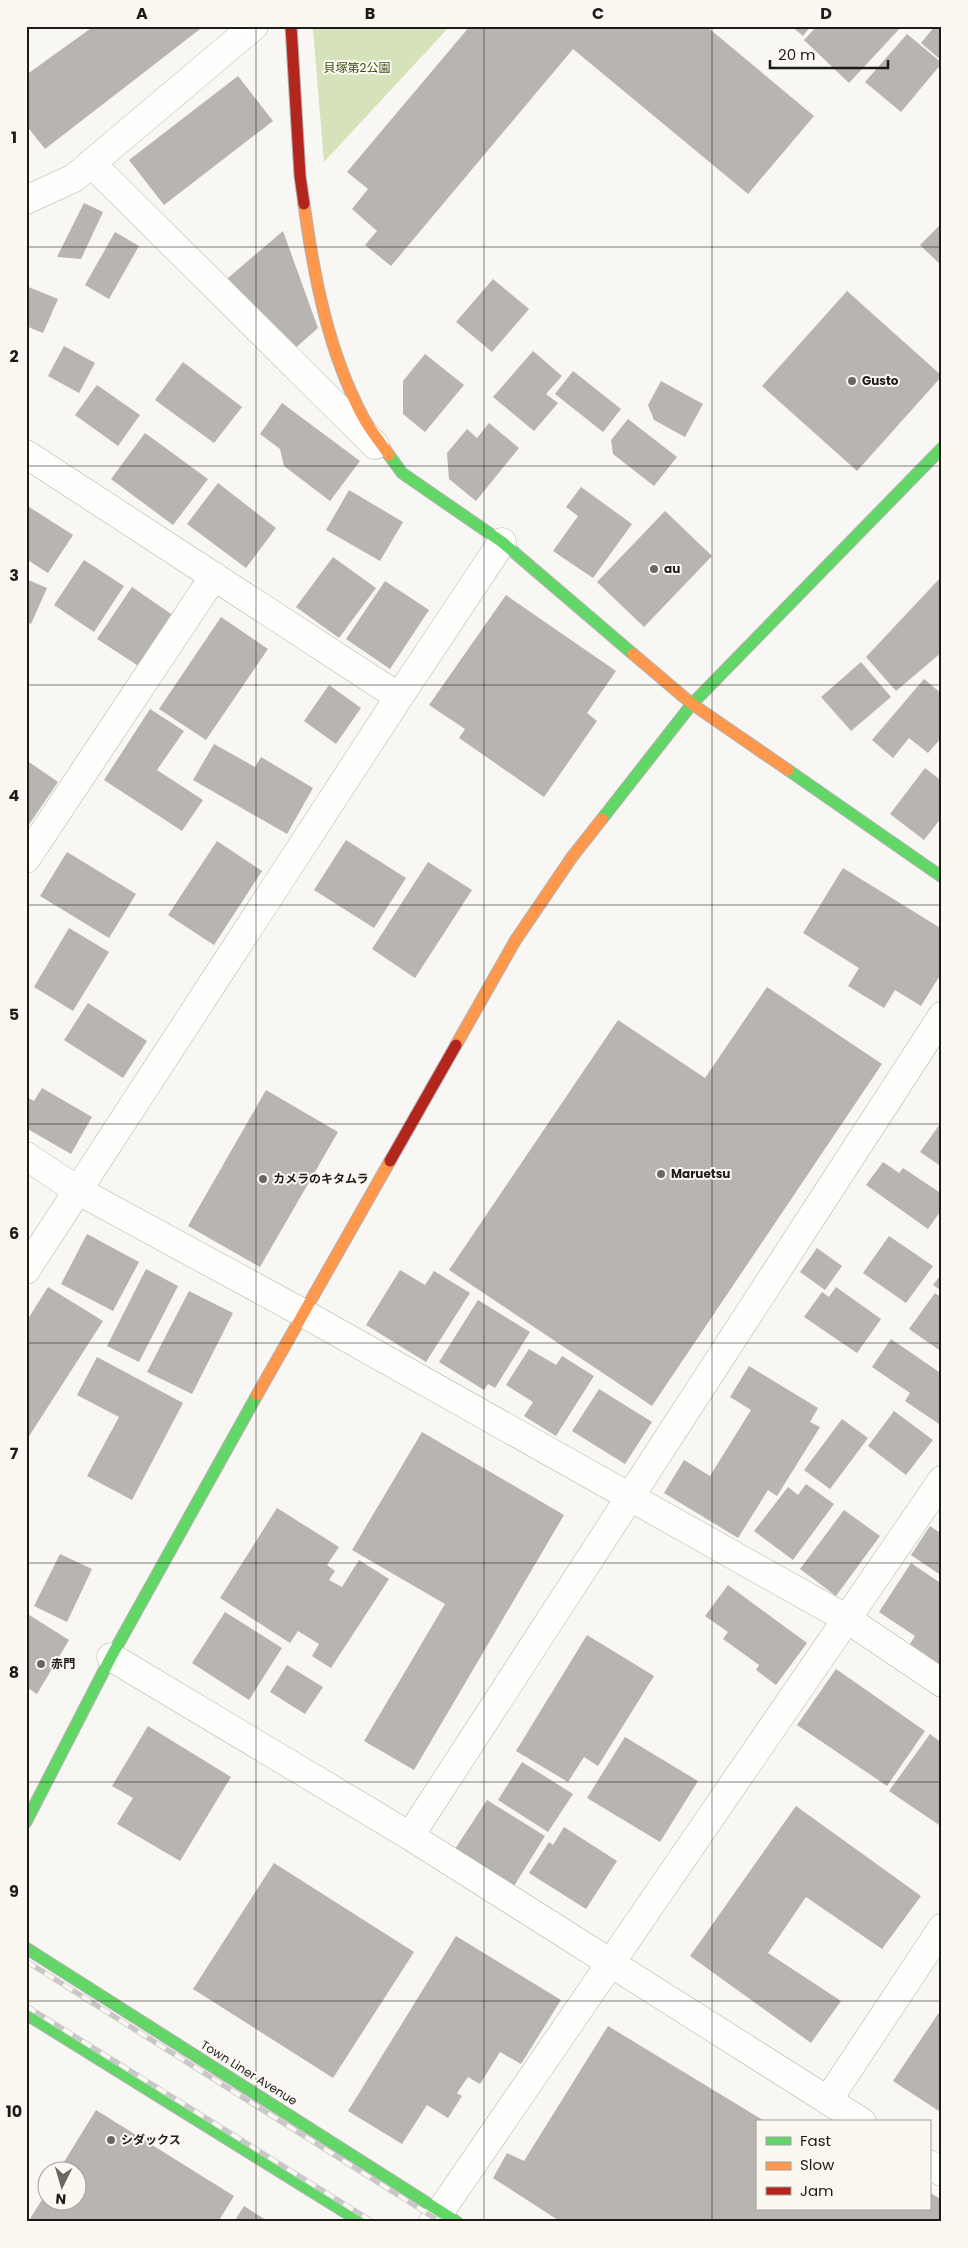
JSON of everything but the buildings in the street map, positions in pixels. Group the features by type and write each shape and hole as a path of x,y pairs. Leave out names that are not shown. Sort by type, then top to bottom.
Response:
{"street":[{"path":"26,200 74,178 254,26"},
{"path":"291,26 300,176 312,265 336,357 363,418 402,473"},
{"path":"91,163 402,473 502,542 692,704 942,877"},
{"path":"26,1822 111,1657 514,941 572,857 692,704 942,448"},
{"path":"26,454 399,697"},
{"path":"26,1270 502,542"},
{"path":"26,859 214,576"},
{"path":"410,1836 942,1016"},
{"path":"26,1156 77,1190 303,1313 847,1619 942,1683"},
{"path":"443,2218 610,1963 942,1480"},
{"path":"111,1657 410,1836 859,2120"},
{"path":"828,2100 942,1928"},
{"name":"Town Liner Avenue","path":"26,1948 443,2218"},
{"path":"26,2014 360,2222"},
{"path":"930,2165 942,2172"}],"green space":[{"name":"貝塚第2公園","path":"314,26 450,26 324,162 313,29"}],"railway":[{"path":"26,1961 441,2222"},
{"path":"26,2006 373,2222"}],"traffic: fast":[{"path":"602,819 692,704 942,448"},
{"path":"389,455 402,473 502,542 633,654"},
{"path":"788,770 942,877"},
{"path":"26,1822 111,1657 257,1395"},
{"path":"26,1948 457,2222"},
{"path":"26,2014 361,2222"}],"traffic: slow":[{"path":"304,204 318,286 340,366 363,417 389,455"},
{"path":"633,654 692,704 788,770"},
{"path":"456,1045 515,941 572,857 602,819"},
{"path":"257,1395 390,1161"}],"traffic: jam":[{"path":"291,26 300,176 304,204"},
{"path":"390,1161 456,1045"}],"place":[{"name":"Gusto","path":"852,381"},
{"name":"au","path":"654,569"},
{"name":"Maruetsu","path":"661,1174"},
{"name":"カメラのキタムラ","path":"263,1179"},
{"name":"赤門","path":"41,1664"},
{"name":"シダックス","path":"111,2140"}]}
